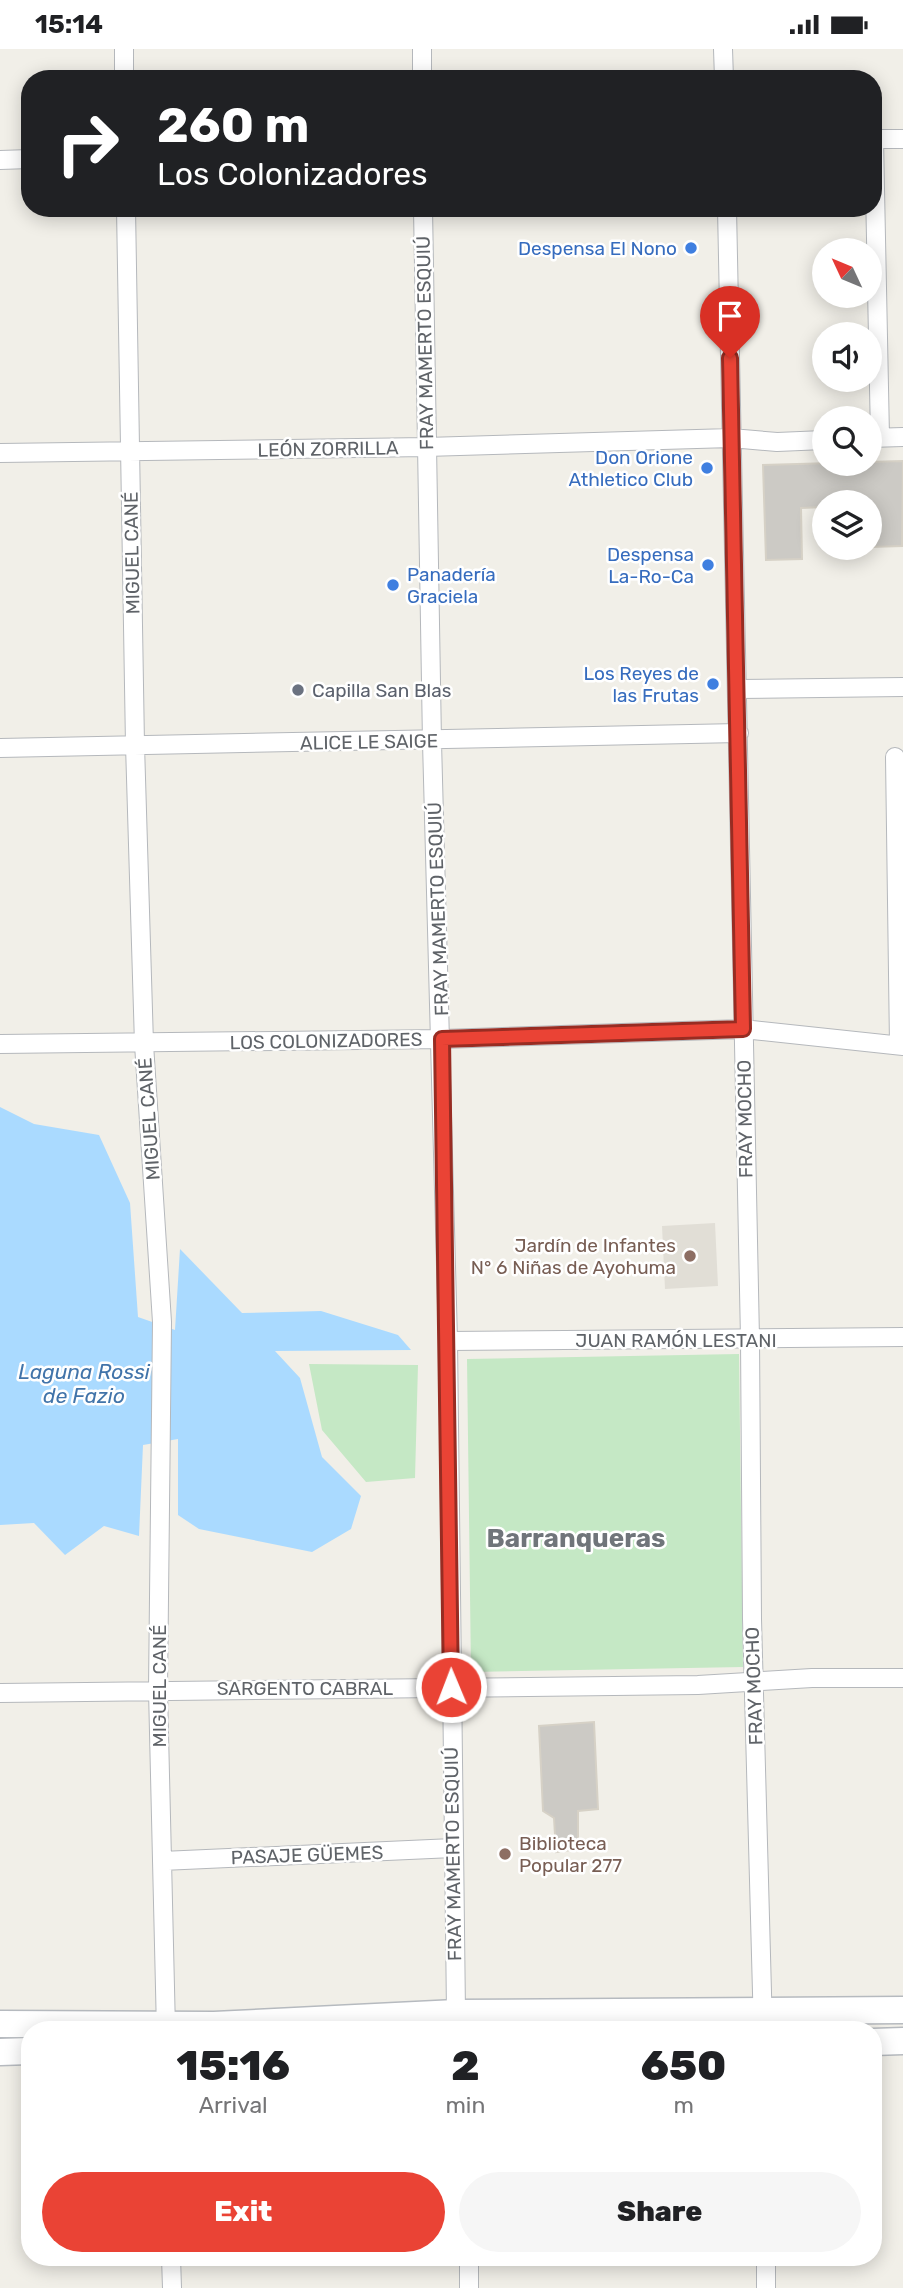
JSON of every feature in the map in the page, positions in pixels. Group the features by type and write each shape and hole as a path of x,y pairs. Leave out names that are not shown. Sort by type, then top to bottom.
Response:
{"main road":[{"path":"458,2021 763,2021 903,2010"},
{"path":"0,2024 21,2024"},
{"path":"882,2042 903,2041"},
{"path":"0,2052 21,2052"}],"street":[{"path":"124,49 124,70"},
{"path":"422,49 422,70"},
{"path":"723,49 724,70"},
{"path":"882,139 903,138"},
{"path":"0,160 21,159"},
{"name":"MIGUEL CANÉ","path":"126,217 135,745 144,1044 162,1322 158,1690 165,2021"},
{"name":"FRAY MAMERTO ESQUIÚ","path":"424,217 432,742 448,1341 453,1848 458,2021"},
{"name":"FRAY MOCHO","path":"727,217 763,2021"},
{"path":"874,217 875,406"},
{"path":"882,438 903,436"},
{"name":"LEÓN ZORRILLA","path":"0,453 426,447 731,438 776,442 812,440"},
{"path":"737,689 903,687"},
{"name":"ALICE LE SAIGE","path":"0,748 432,742 738,733"},
{"path":"895,757 901,1046"},
{"name":"LOS COLONIZADORES","path":"0,1044 442,1039 743,1029 901,1046"},
{"name":"JUAN RAMÓN LESTANI","path":"448,1341 903,1337"},
{"name":"SARGENTO CABRAL","path":"0,1693 903,1678"},
{"name":"PASAJE GÜEMES","path":"162,1861 453,1848"},
{"path":"171,2266 172,2288"},
{"path":"469,2266 469,2288"},
{"path":"766,2266 766,2288"}],"shaded area":[{"name":"Jardín de Infantes N° 6 Niñas de Ayohuma","path":"715,1223 718,1286 665,1289 662,1226"}],"green space":[{"path":"739,1354 743,1667 471,1672 467,1359"},
{"path":"309,1364 418,1365 415,1478 366,1482 322,1430"}],"water":[{"name":"Laguna Rossi de Fazio","path":"0,1107 34,1124 99,1135 130,1203 138,1317 175,1330 180,1249 242,1313 321,1311 398,1335 411,1350 275,1351 300,1378 322,1457 361,1496 351,1529 312,1552 199,1529 178,1515 178,1439 143,1445 139,1536 104,1526 65,1555 34,1523 0,1525"}],"building":[{"path":"903,461 902,546 882,547 882,490 812,490 812,508 801,508 802,559 766,560 763,465 812,464 812,476 882,476 882,462"},
{"path":"594,1722 598,1809 578,1811 578,1849 556,1852 554,1818 543,1811 539,1726"}],"place":[{"name":"Despensa El Nono","path":"691,248"},
{"name":"Don Orione Athletico Club","path":"707,468"},
{"name":"Despensa La-Ro-Ca","path":"708,565"},
{"name":"Panadería Graciela","path":"393,585"},
{"name":"Los Reyes de las Frutas","path":"713,684"},
{"name":"Capilla San Blas","path":"298,690"},
{"name":"Jardín de Infantes N° 6 Niñas de Ayohuma","path":"690,1256"},
{"name":"Biblioteca Popular 277","path":"505,1854"}],"district":[{"name":"Barranqueras","path":"576,1538"}],"route":[{"path":"451,1687 442,1039 743,1029 730,358"}]}
